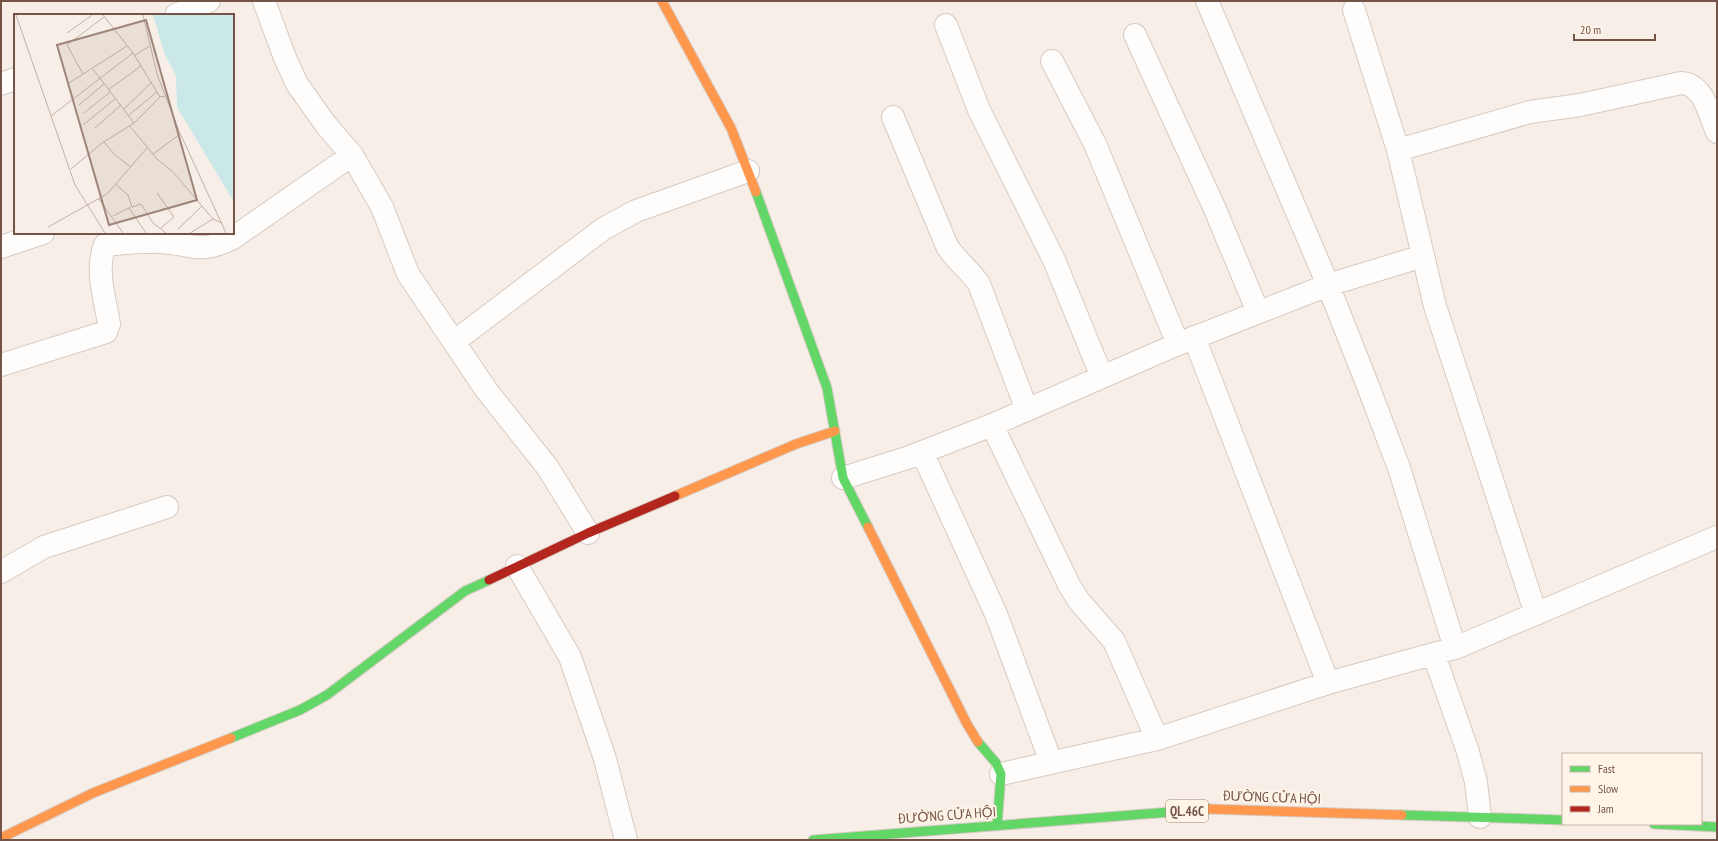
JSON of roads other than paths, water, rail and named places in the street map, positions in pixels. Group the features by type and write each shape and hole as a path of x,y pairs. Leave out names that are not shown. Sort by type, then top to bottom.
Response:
{"street":[{"path":"178,14 209,1"},
{"path":"264,1 285,58 297,84 326,125 352,155 382,207 408,274 455,341 487,391 548,468 588,533"},
{"path":"662,1 731,128 748,171 827,388 833,409 838,460 843,478 966,724 980,745 996,763 1001,774 997,826"},
{"path":"1207,1 1328,285 1399,468 1455,648"},
{"path":"1354,10 1398,150 1435,306 1536,614"},
{"path":"946,26 980,110 1054,260 1102,377"},
{"path":"1135,35 1214,207 1258,312"},
{"path":"1052,61 1095,144 1186,340 1328,684"},
{"path":"1,84 14,79"},
{"path":"1398,150 1530,112 1580,105 1681,83 1693,85 1699,91 1717,132"},
{"path":"893,117 947,246 954,257 971,272 979,284 1027,410"},
{"path":"1,365 106,332 109,324 100,268 105,239 163,242 195,248 218,246 233,238 352,155"},
{"path":"455,341 603,229 636,211 748,171"},
{"path":"1,246 40,234"},
{"path":"843,478 922,452 992,425 1186,340 1328,285 1422,256"},
{"path":"992,425 1069,585 1079,600 1114,641 1157,739"},
{"path":"1,838 93,793 300,710 353,678 453,599 517,566 588,533 754,461 796,444 835,431"},
{"path":"922,452 996,614 1051,762"},
{"path":"1,572 44,546 167,507"},
{"path":"1001,774 1157,739 1328,684 1434,655 1455,648 1717,537"},
{"path":"517,566 570,657 605,759 626,840"},
{"path":"1434,655 1468,752 1476,782 1480,817"},
{"name":"ĐƯỜNG CỬA HỘI","path":"813,840 1211,809 1562,820"},
{"path":"1675,825 1717,827"}]}
